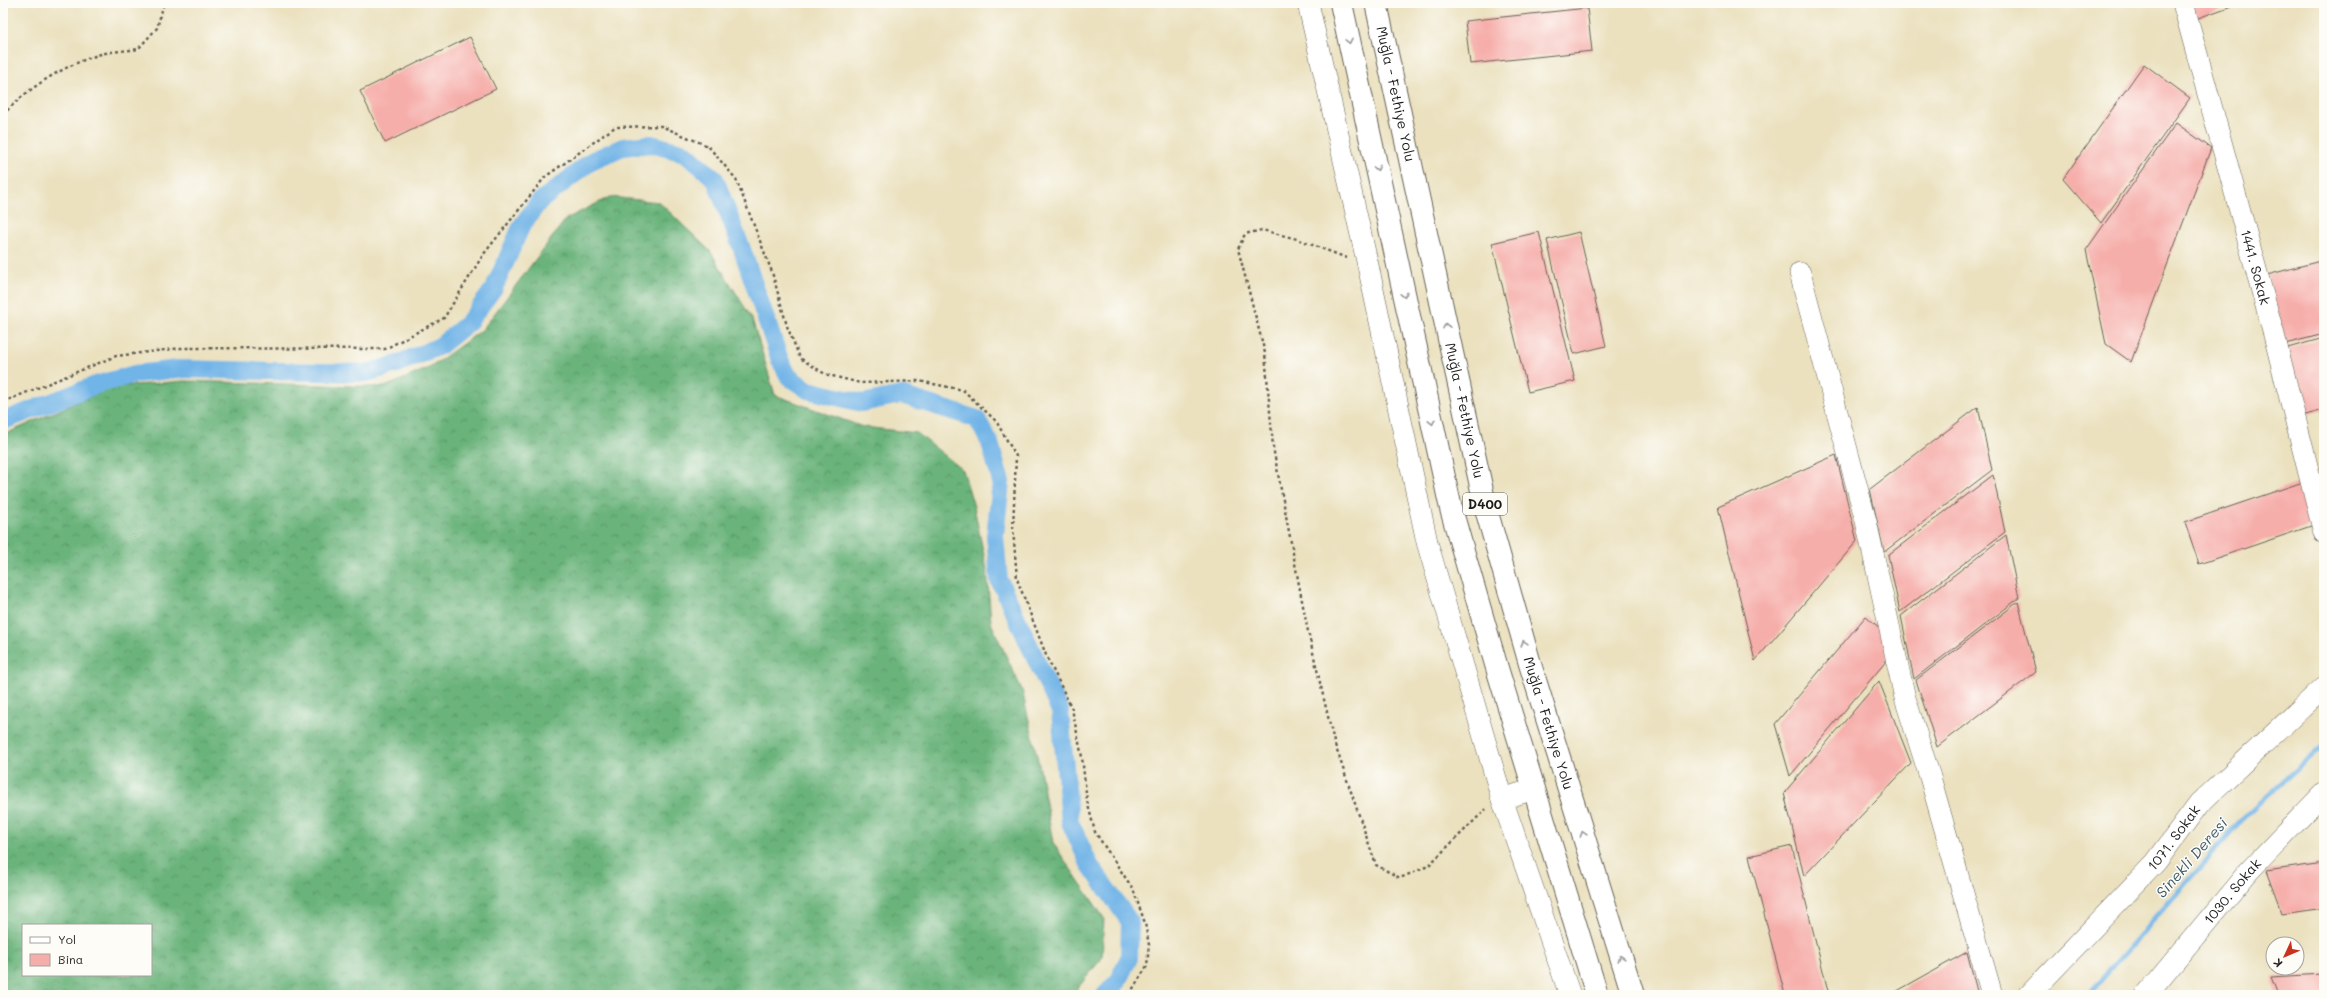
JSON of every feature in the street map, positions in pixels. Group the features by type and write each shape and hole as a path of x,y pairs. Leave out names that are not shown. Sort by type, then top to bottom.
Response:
{"highway":[{"name":"D400","path":"1341,3 1451,509 1597,995"},
{"name":"Muğla - Fethiye Yolu","path":"1376,3 1486,509 1530,664 1633,995"}],"street":[{"path":"1308,3 1369,270 1428,542 1502,799 1570,995"},
{"name":"1441. Sokak","path":"2183,3 2274,335 2324,533"},
{"path":"1800,273 1866,521 1905,698 1930,777 1992,995"},
{"name":"1071. Sokak","path":"2029,995 2156,862 2199,804 2324,687"},
{"path":"1502,799 1534,789"},
{"name":"1030. Sokak","path":"2146,995 2249,871 2324,793"}],"path":[{"path":"3,115 15,102 65,68 102,54 138,49 156,28 164,3"},
{"path":"3,402 116,356 181,348 385,349 444,318 483,254 545,177 615,127 661,126 708,146 736,179 772,272 787,326 800,358 825,374 860,383 919,381 963,390 996,421 1016,456 1013,528 1017,579 1046,655 1072,709 1082,757 1087,801 1095,832 1133,889 1145,923 1149,945 1147,966 1129,995"},
{"path":"1369,270 1341,255 1311,244 1262,230 1245,234 1238,249 1265,353 1273,448 1307,627 1334,742 1376,865 1400,878 1428,866 1489,807 1502,799"}],"green space":[{"path":"610,197 659,202 710,251 752,319 775,395 863,427 917,433 963,470 974,507 987,570 991,623 1022,690 1040,769 1053,843 1104,918 1102,958 1072,995 3,995 3,435 112,387 184,381 385,387 431,367 482,330 566,219"}],"building":[{"path":"2193,3 2240,3 2198,18"},
{"path":"1587,8 1592,51 1470,64 1465,21"},
{"path":"470,37 496,89 385,143 360,91"},
{"path":"2144,64 2190,98 2101,223 2063,179"},
{"path":"2176,123 2211,148 2131,362 2106,344 2086,250"},
{"path":"1539,232 1575,381 1528,392 1492,243"},
{"path":"1579,232 1606,346 1574,354 1547,240"},
{"path":"2324,260 2324,334 2285,344 2267,275"},
{"path":"2324,338 2324,410 2298,417 2280,350"},
{"path":"1978,407 1992,470 1884,552 1870,489"},
{"path":"1836,455 1857,541 1755,661 1718,507"},
{"path":"1993,475 2005,532 1900,612 1888,555"},
{"path":"2306,481 2320,523 2199,564 2185,522"},
{"path":"2006,535 2019,598 1914,679 1901,616"},
{"path":"2018,602 2036,672 1937,747 1916,680"},
{"path":"1866,616 1884,632 1888,659 1790,776 1775,724"},
{"path":"1879,681 1911,763 1804,876 1784,793"},
{"path":"1792,846 1829,995 1785,995 1749,856"},
{"path":"2324,863 2324,908 2282,914 2266,871"},
{"path":"1967,952 1978,995 1890,995"},
{"path":"2324,974 2324,995 2278,995 2271,977 2305,976"}],"waterway":[{"path":"3,421 96,385 135,374 178,369 367,373 397,364 440,346 468,323 494,288 522,225 539,202 593,160 623,147 651,144 685,153 715,179 742,249 780,360 789,377 808,390 862,403 901,395 977,419 990,443 1001,482 995,536 999,580 1060,711 1070,822 1089,864 1130,922 1129,958 1117,982 1105,995"},
{"name":"Sinekli Deresi","path":"2088,995 2241,820 2324,745"}]}
